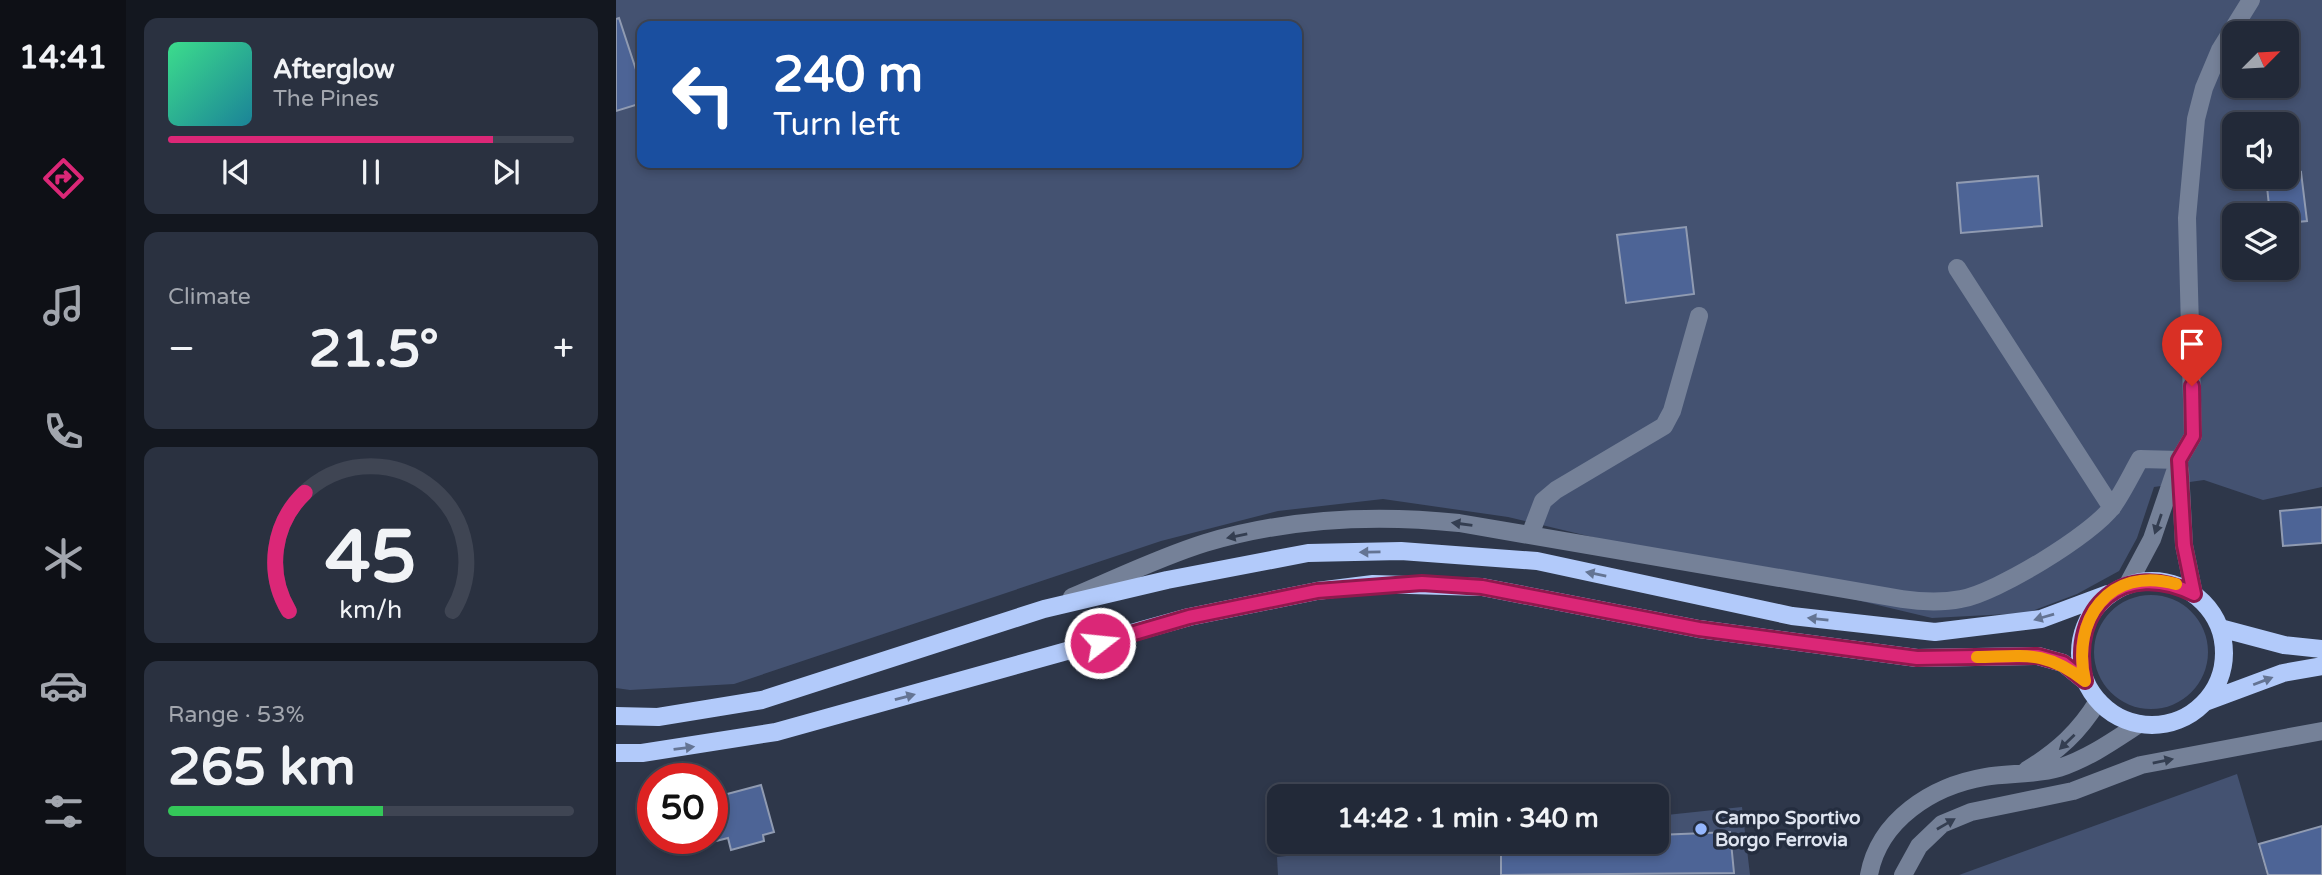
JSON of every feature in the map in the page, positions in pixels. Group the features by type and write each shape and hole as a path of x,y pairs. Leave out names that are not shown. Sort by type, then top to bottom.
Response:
{"main road":[{"path":"616,716 658,717 762,700 1044,609 1167,579 1308,553 1401,551 1537,561 1792,616 1935,632 2040,619 2128,584 2150,580 2174,583 2194,594 2210,609 2220,628 2225,654 2220,680 2205,702 2186,717 2163,724 2139,724 2117,716 2098,701 2085,681 2063,663 2038,656 1917,658 1699,629 1482,587 1422,583 1373,584 1317,591 1189,617 776,732 642,753 616,752"},
{"path":"2085,681 2080,657 2082,634 2092,612 2108,594"},
{"path":"2220,628 2284,645 2322,649"},
{"path":"2205,702 2283,673 2322,666"}],"street":[{"path":"2128,584 2152,539 2179,460 2193,436 2187,218 2196,119 2204,88 2220,50 2251,0"},
{"path":"1957,268 2112,508"},
{"path":"1530,535 1544,501 1556,490 1664,426 1671,411 1699,316"},
{"path":"1044,609 1205,543 1313,519 1408,518 1530,535 1928,603 1962,599 1989,590 2056,552 2112,508 2140,459 2179,460"},
{"path":"2179,460 2184,545 2194,594"},
{"path":"2025,772 2058,750 2083,726 2098,701"},
{"path":"1869,875 1886,831 1929,794 1981,778 2056,769 2090,757 2139,724"},
{"path":"1903,875 1919,846 1942,824 1971,812 2073,791 2141,765 2322,731"}],"shaded area":[{"path":"616,0 2322,0 2322,487 2263,500 2204,480 2154,487 2137,538 2119,571 2077,594 2027,613 1932,618 1508,517 1383,499 1278,511 1161,541 734,684 630,690 616,688"},
{"path":"2151,595 2173,600 2191,612 2203,630 2208,652 2203,674 2191,692 2173,704 2151,709 2129,704 2111,692 2099,674 2094,652 2099,630 2111,612 2129,600"},
{"path":"2237,774 2267,875 1959,875"},
{"name":"Campo Sportivo Borgo Ferrovia","path":"1742,807 1750,875 1278,875 1277,857 1305,854 1669,854 1669,815"}],"building":[{"path":"619,18 637,73 637,105 616,111 616,19"},
{"path":"2299,172 2307,221 2299,222 2299,203 2269,203 2267,189 2299,189"},
{"path":"2038,176 2042,226 1961,233 1957,183"},
{"path":"1686,227 1694,294 1626,303 1617,235"},
{"path":"2322,507 2322,543 2283,546 2280,511"},
{"path":"761,785 774,832 763,835 764,841 731,850 728,838 728,794"},
{"path":"2322,826 2322,875 2268,875 2259,844"},
{"path":"1730,832 1734,873 1501,875 1501,854 1669,854 1669,835"}],"slow traffic":[{"path":"1977,657 2038,656 2063,663 2085,681 2080,657 2082,634 2092,612 2108,594 2128,584 2150,580 2176,584"}],"place":[{"name":"Campo Sportivo Borgo Ferrovia","path":"1701,829"}],"route":[{"path":"1100,643 1189,617 1317,591 1373,584 1422,583 1482,587 1699,629 1917,658 2038,656 2063,663 2085,681 2080,657 2082,634 2092,612 2108,594 2128,584 2150,580 2174,583 2194,594 2184,545 2179,460 2193,436 2192,386"}]}
